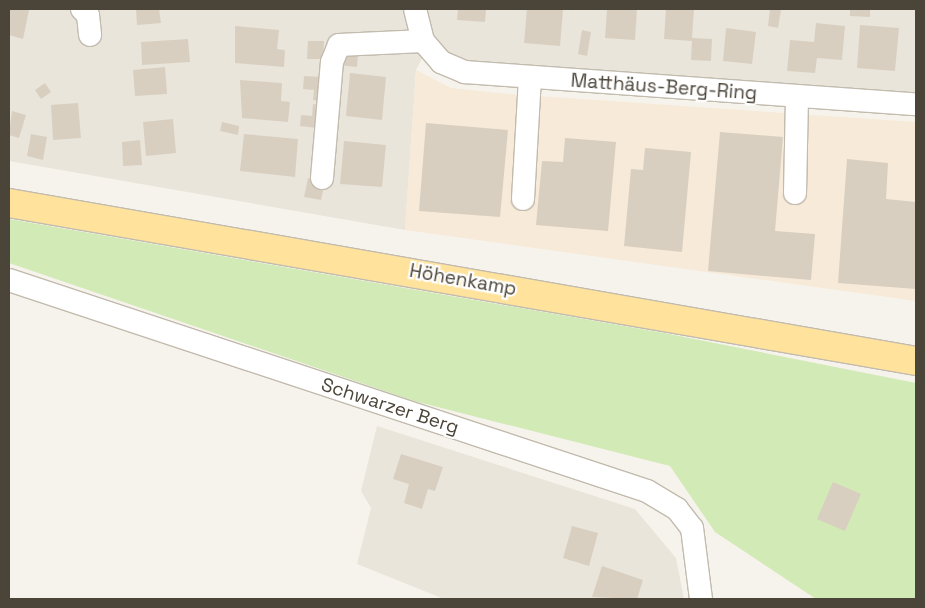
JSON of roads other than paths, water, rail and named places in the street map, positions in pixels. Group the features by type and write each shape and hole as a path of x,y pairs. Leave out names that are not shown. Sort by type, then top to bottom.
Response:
{"main road":[{"name":"Höhenkamp","path":"9,203 916,361"}],"street":[{"path":"82,9 88,15 90,35"},
{"name":"Matthäus-Berg-Ring","path":"415,9 423,41 442,62 465,72 916,104"},
{"path":"322,178 332,62 339,45 423,41"},
{"path":"523,199 530,78"},
{"path":"795,192 797,96"},
{"name":"Schwarzer Berg","path":"9,280 647,491 677,509 692,528 702,599"}]}
